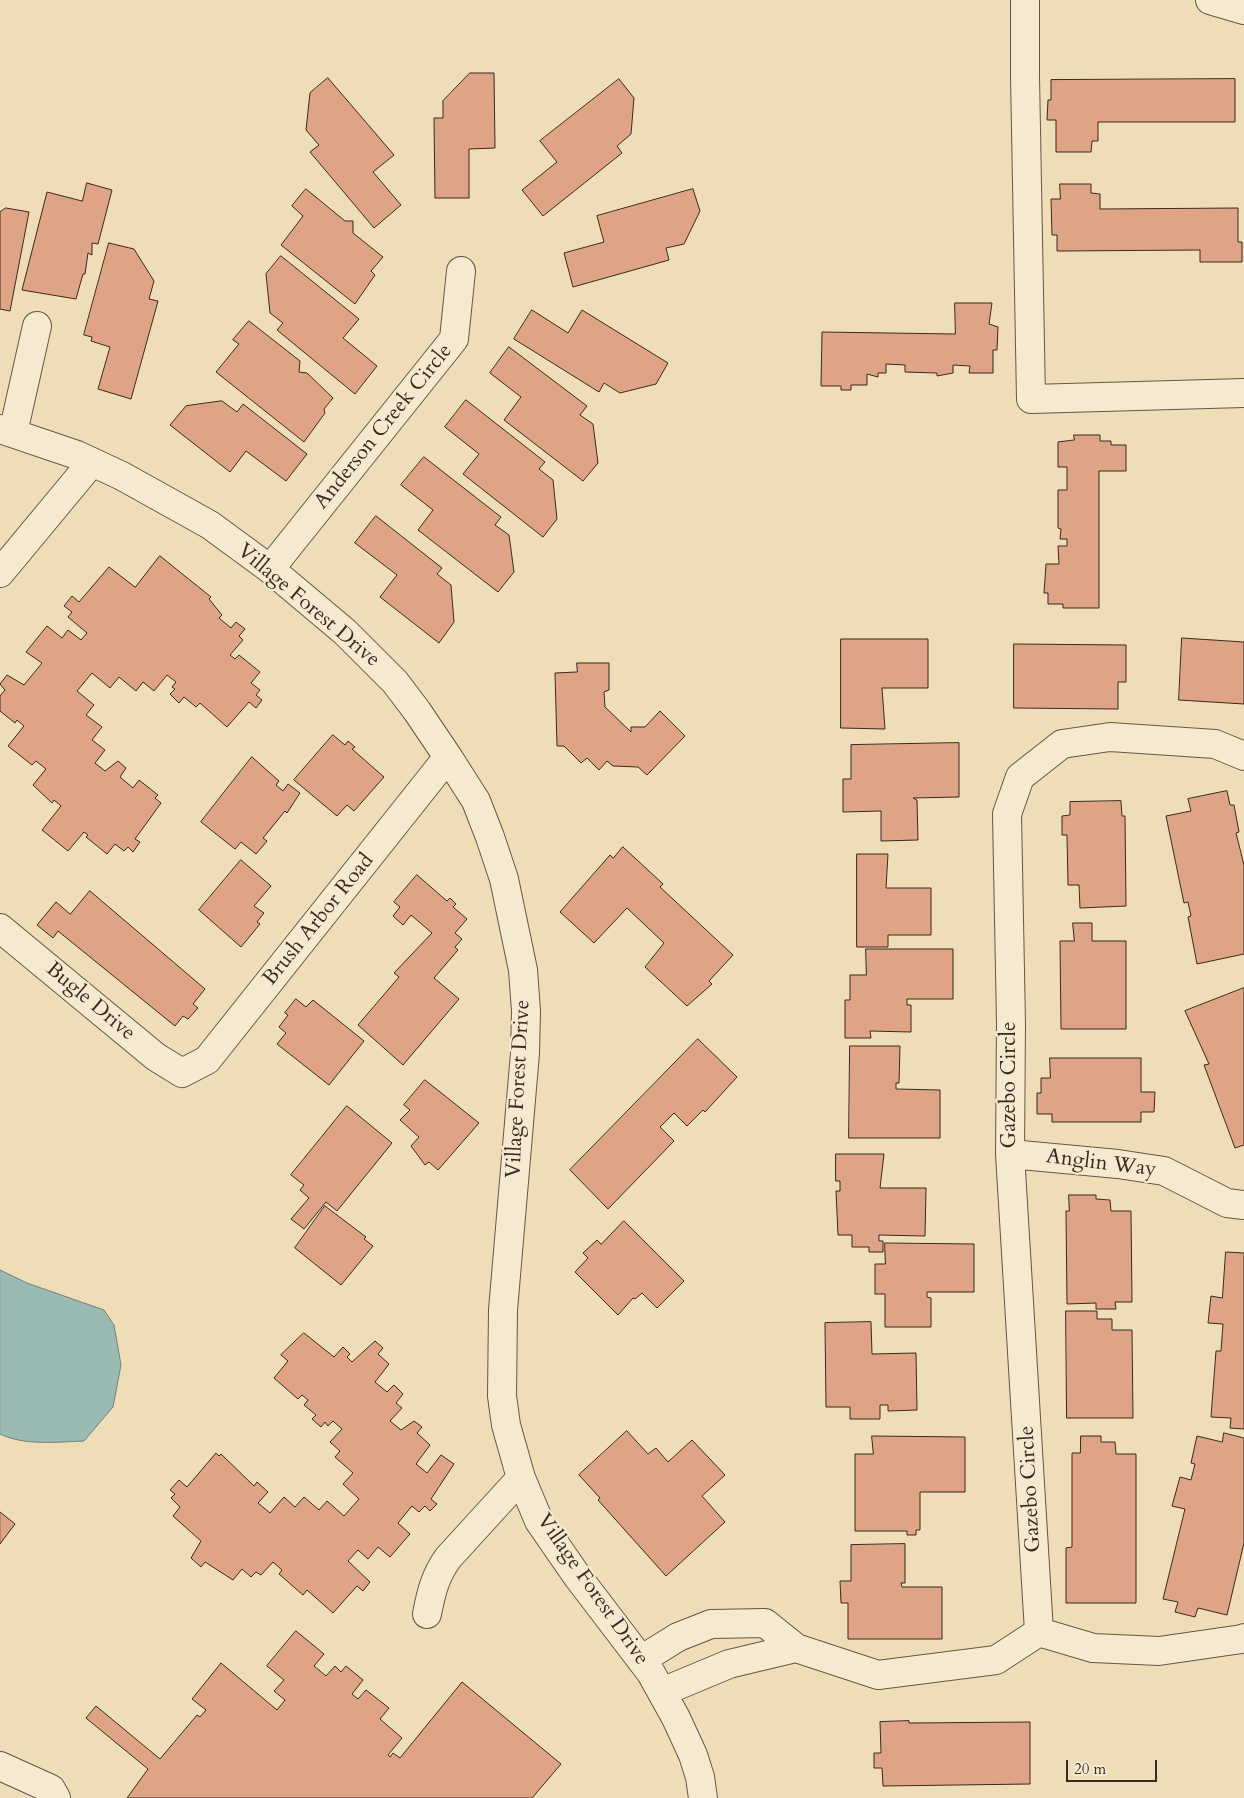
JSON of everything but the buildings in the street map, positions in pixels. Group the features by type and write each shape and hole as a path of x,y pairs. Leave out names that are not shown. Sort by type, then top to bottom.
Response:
{"street":[{"path":"1025,0 1025,86 1032,399 1244,392"},
{"path":"1210,0 1244,10"},
{"name":"Anderson Creek Circle","path":"270,569 454,339 461,271"},
{"path":"6,431 37,326"},
{"name":"Village Forest Drive","path":"6,431 36,440 122,476 210,525 270,569 345,632 395,682 418,710 476,801 506,888 523,970 526,1011 525,1053 503,1310 502,1396 506,1425 521,1478 539,1521 641,1660 662,1692 693,1755 700,1777 703,1798"},
{"path":"0,573 92,462"},
{"name":"Gazebo Circle","path":"1039,1632 1010,1154 1011,1024 1007,814 1020,777 1062,744 1110,737 1215,744 1244,756"},
{"name":"Brush Arbor Road","path":"182,1073 207,1060 448,757"},
{"name":"Bugle Drive","path":"0,928 156,1057 182,1073"},
{"name":"Anglin Way","path":"1010,1154 1118,1164 1164,1171 1227,1203 1244,1205"},
{"path":"427,1614 433,1586 439,1571 448,1558 521,1478"},
{"path":"641,1660 678,1637 711,1624 765,1623 796,1648 878,1674 996,1660 1039,1632 1093,1648 1159,1651 1244,1638"},
{"path":"662,1692 729,1664 796,1648"},
{"path":"0,1766 51,1789 56,1798"}],"water":[{"path":"0,1270 27,1283 104,1310 114,1325 121,1365 113,1407 84,1441 30,1442 0,1434"}]}
